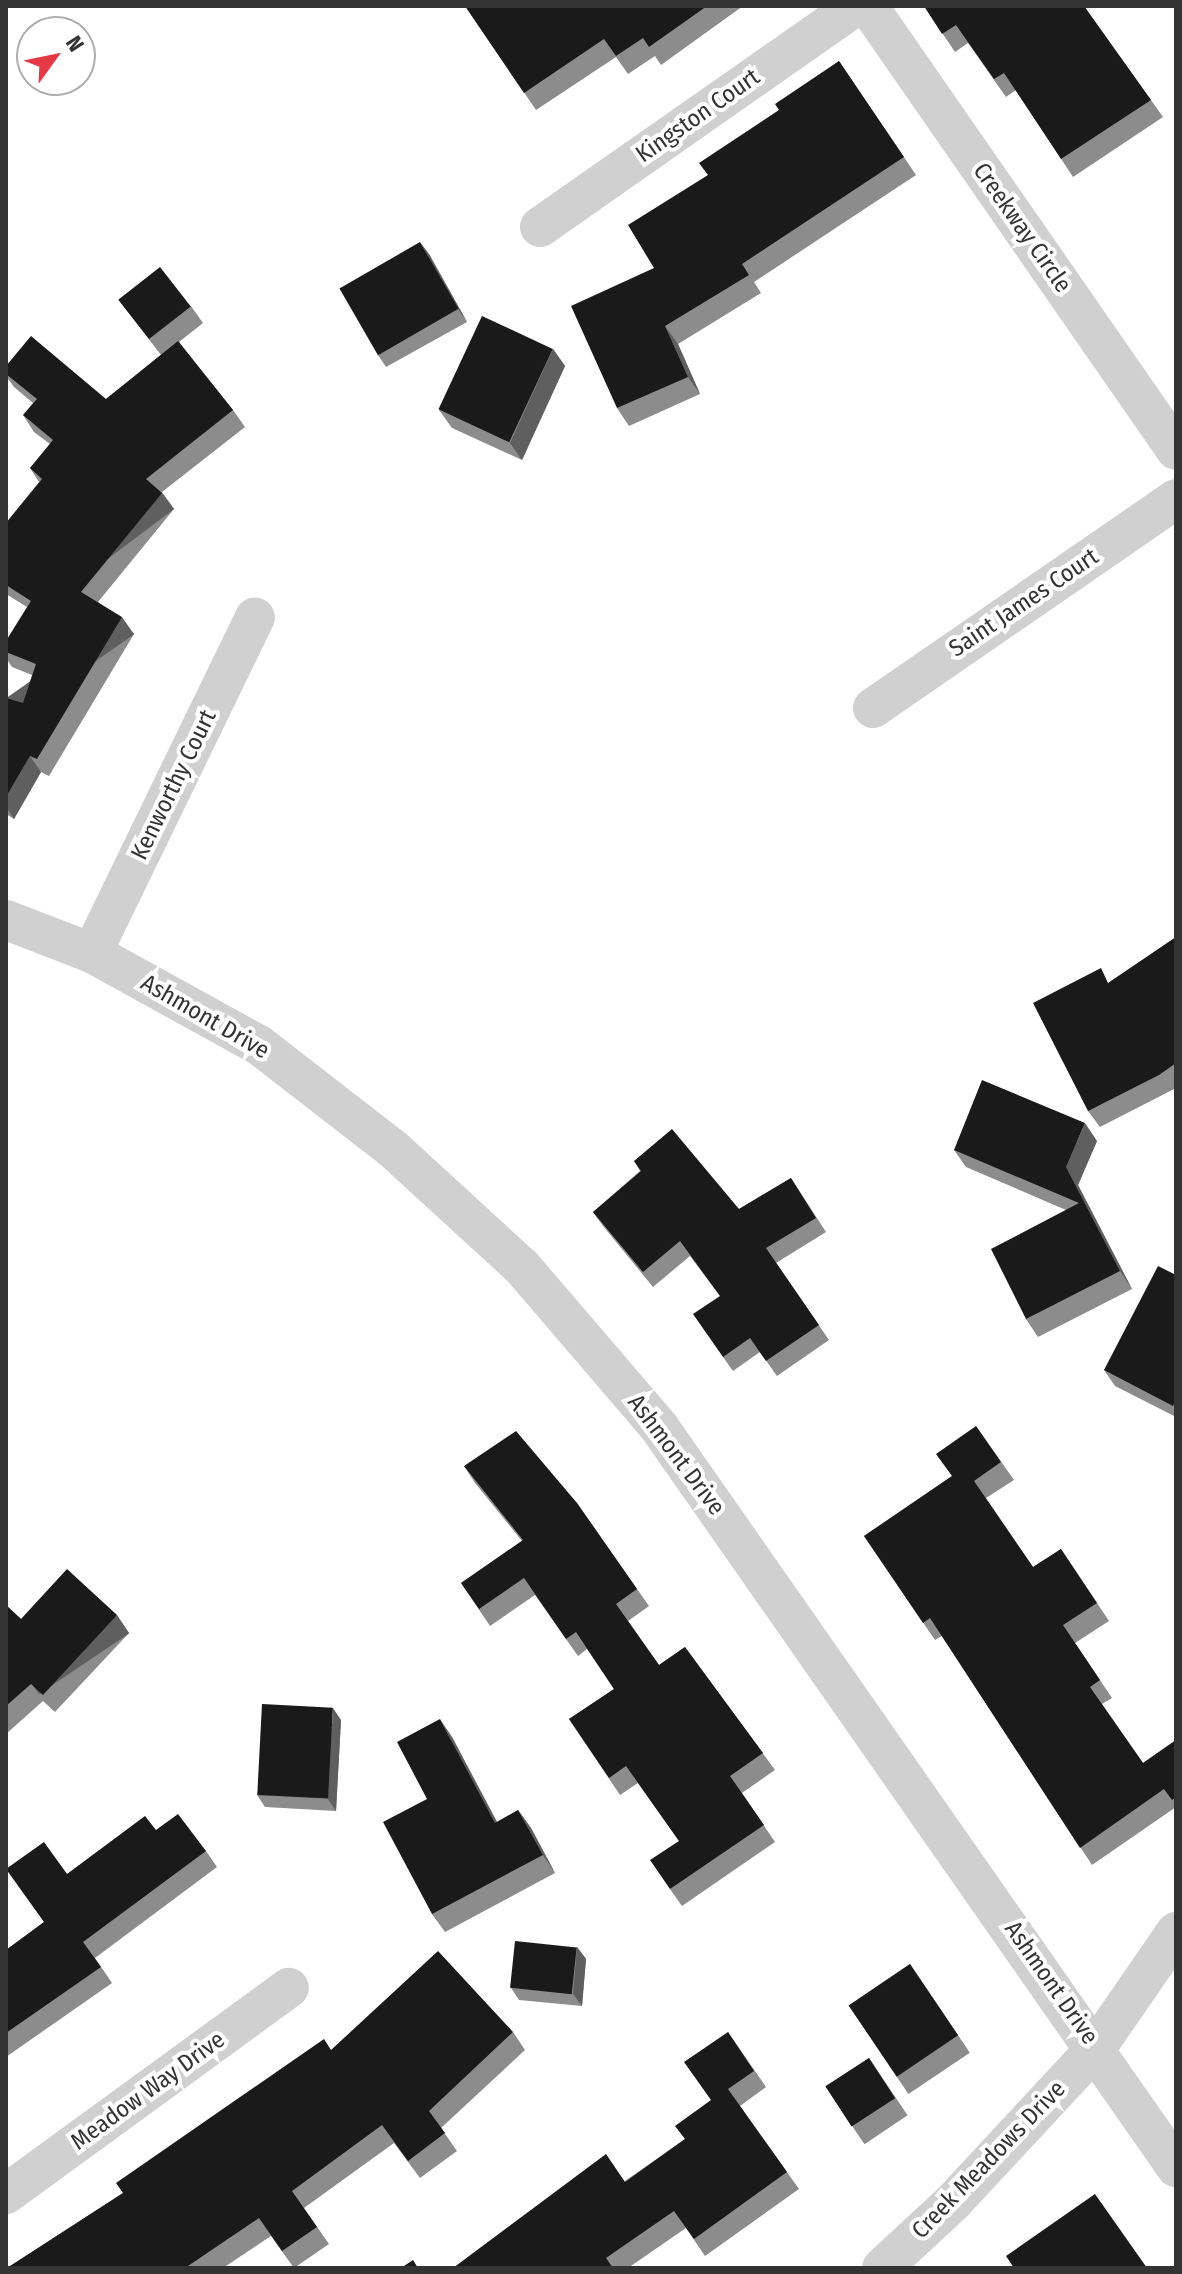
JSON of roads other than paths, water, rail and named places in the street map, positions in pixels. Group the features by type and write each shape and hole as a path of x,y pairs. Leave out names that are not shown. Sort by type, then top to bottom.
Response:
{"street":[{"name":"Kingston Court","path":"540,227 856,6"},
{"name":"Creekway Circle","path":"868,6 1176,450"},
{"name":"Saint James Court","path":"873,708 1176,499"},
{"name":"Kenworthy Court","path":"92,953 255,618"},
{"name":"Ashmont Drive","path":"6,920 92,953 259,1045 392,1148 522,1267 659,1427 1096,2048 1176,2167"},
{"name":"Creek Meadows Drive","path":"882,2268 954,2201 1096,2048 1176,1932"},
{"name":"Meadow Way Drive","path":"6,2194 289,1988"}]}
